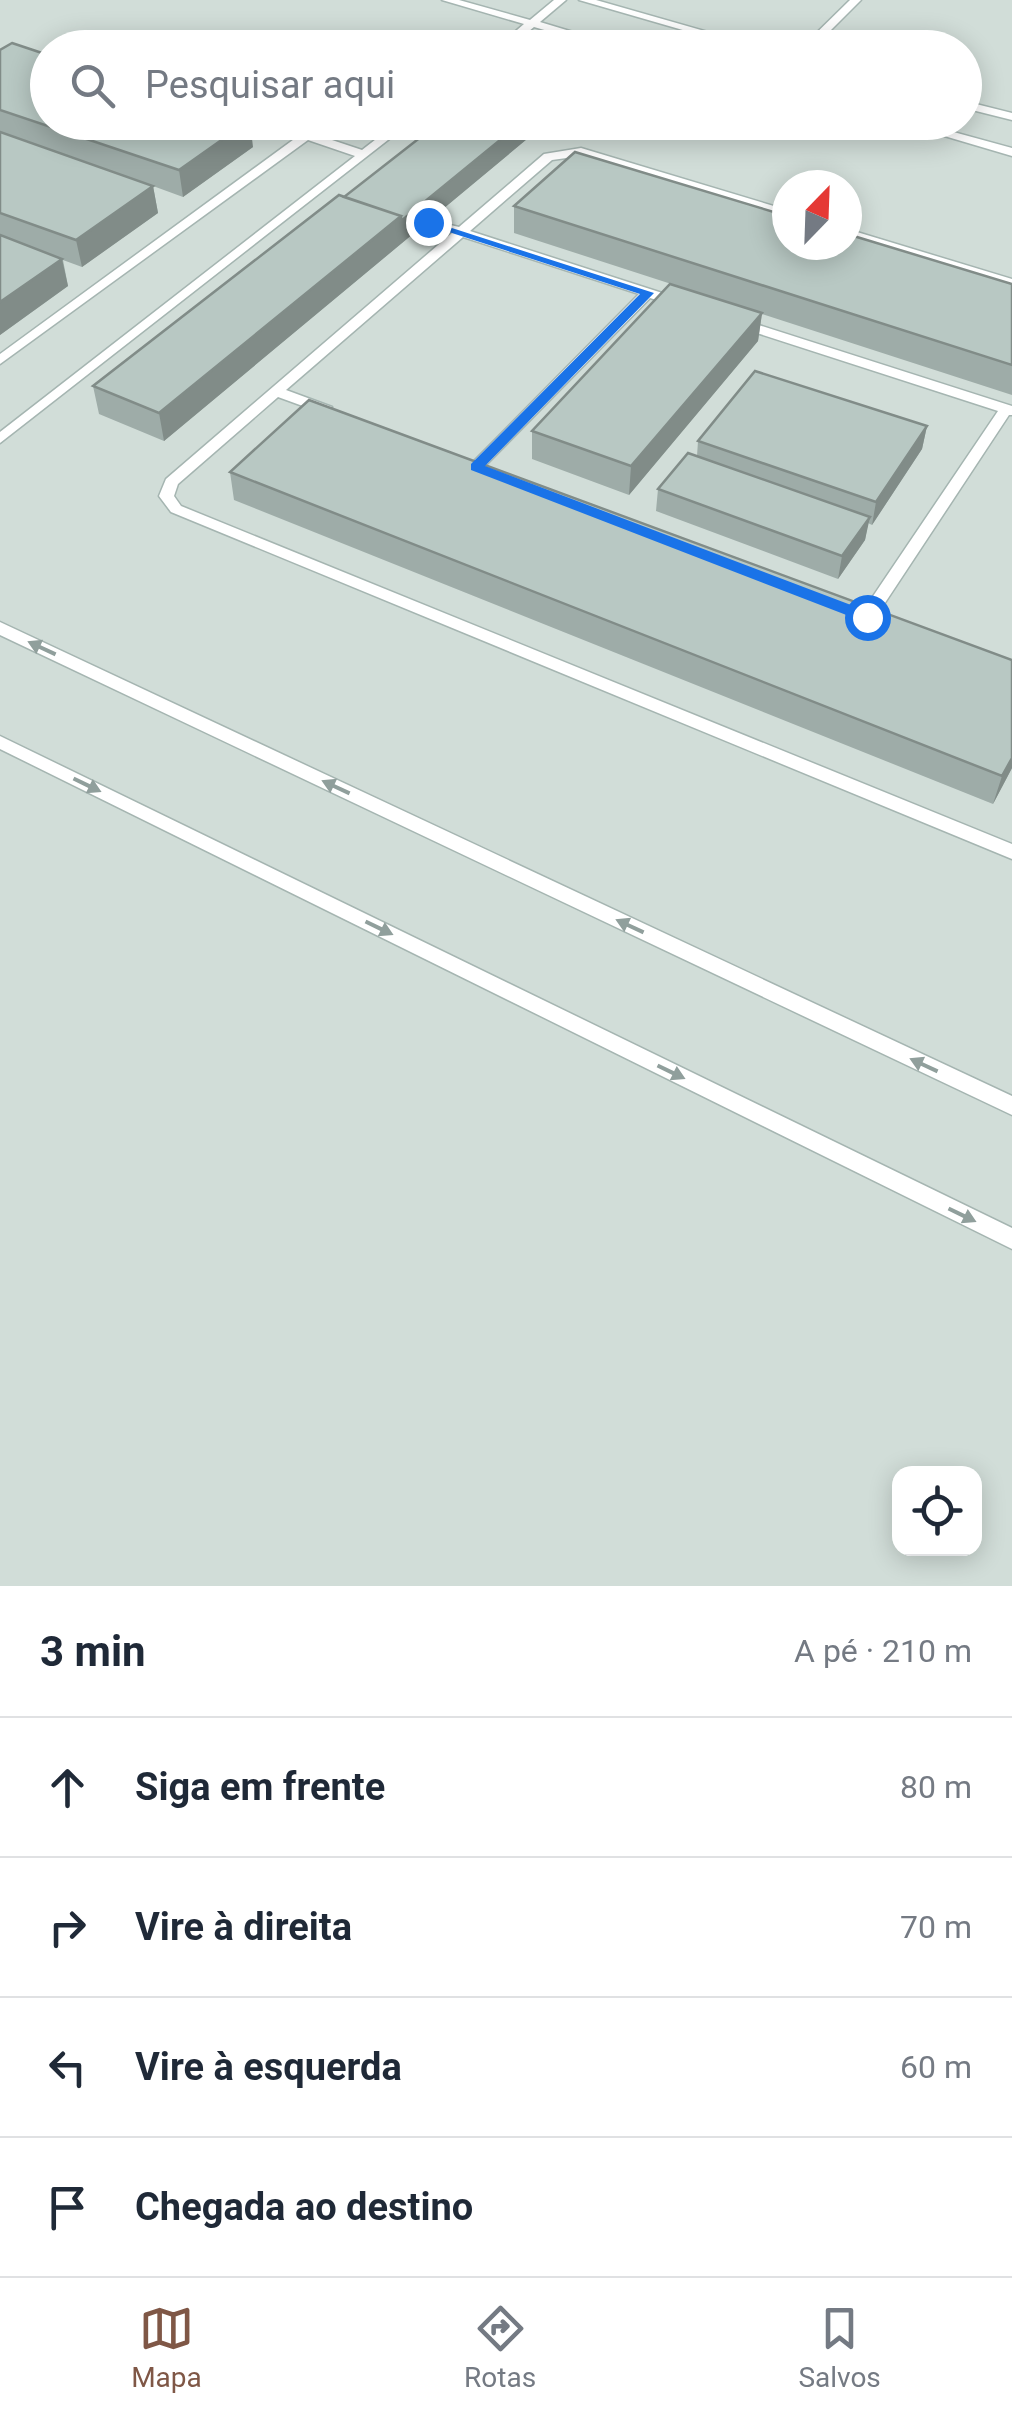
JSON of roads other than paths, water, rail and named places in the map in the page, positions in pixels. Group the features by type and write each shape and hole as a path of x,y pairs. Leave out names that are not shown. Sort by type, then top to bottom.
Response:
{"lane":[{"path":"447,0 554,30"},
{"path":"524,30 562,0"},
{"path":"584,0 693,30"},
{"path":"825,30 856,0"},
{"path":"982,108 1012,116"},
{"path":"0,360 299,140"},
{"path":"321,140 364,154"},
{"path":"0,439 382,140"},
{"path":"968,140 1012,152"},
{"path":"772,209 581,152 548,157 171,482 166,496 176,509 1012,852"},
{"path":"322,188 337,192"},
{"path":"428,222 686,305"},
{"path":"862,238 1012,283"},
{"path":"476,467 648,293"},
{"path":"723,318 1009,410 867,617"},
{"path":"276,391 349,419"},
{"path":"458,460 495,474"},
{"path":"848,610 885,624"},
{"path":"0,628 1012,1106"},
{"path":"0,742 1012,1240"}]}
